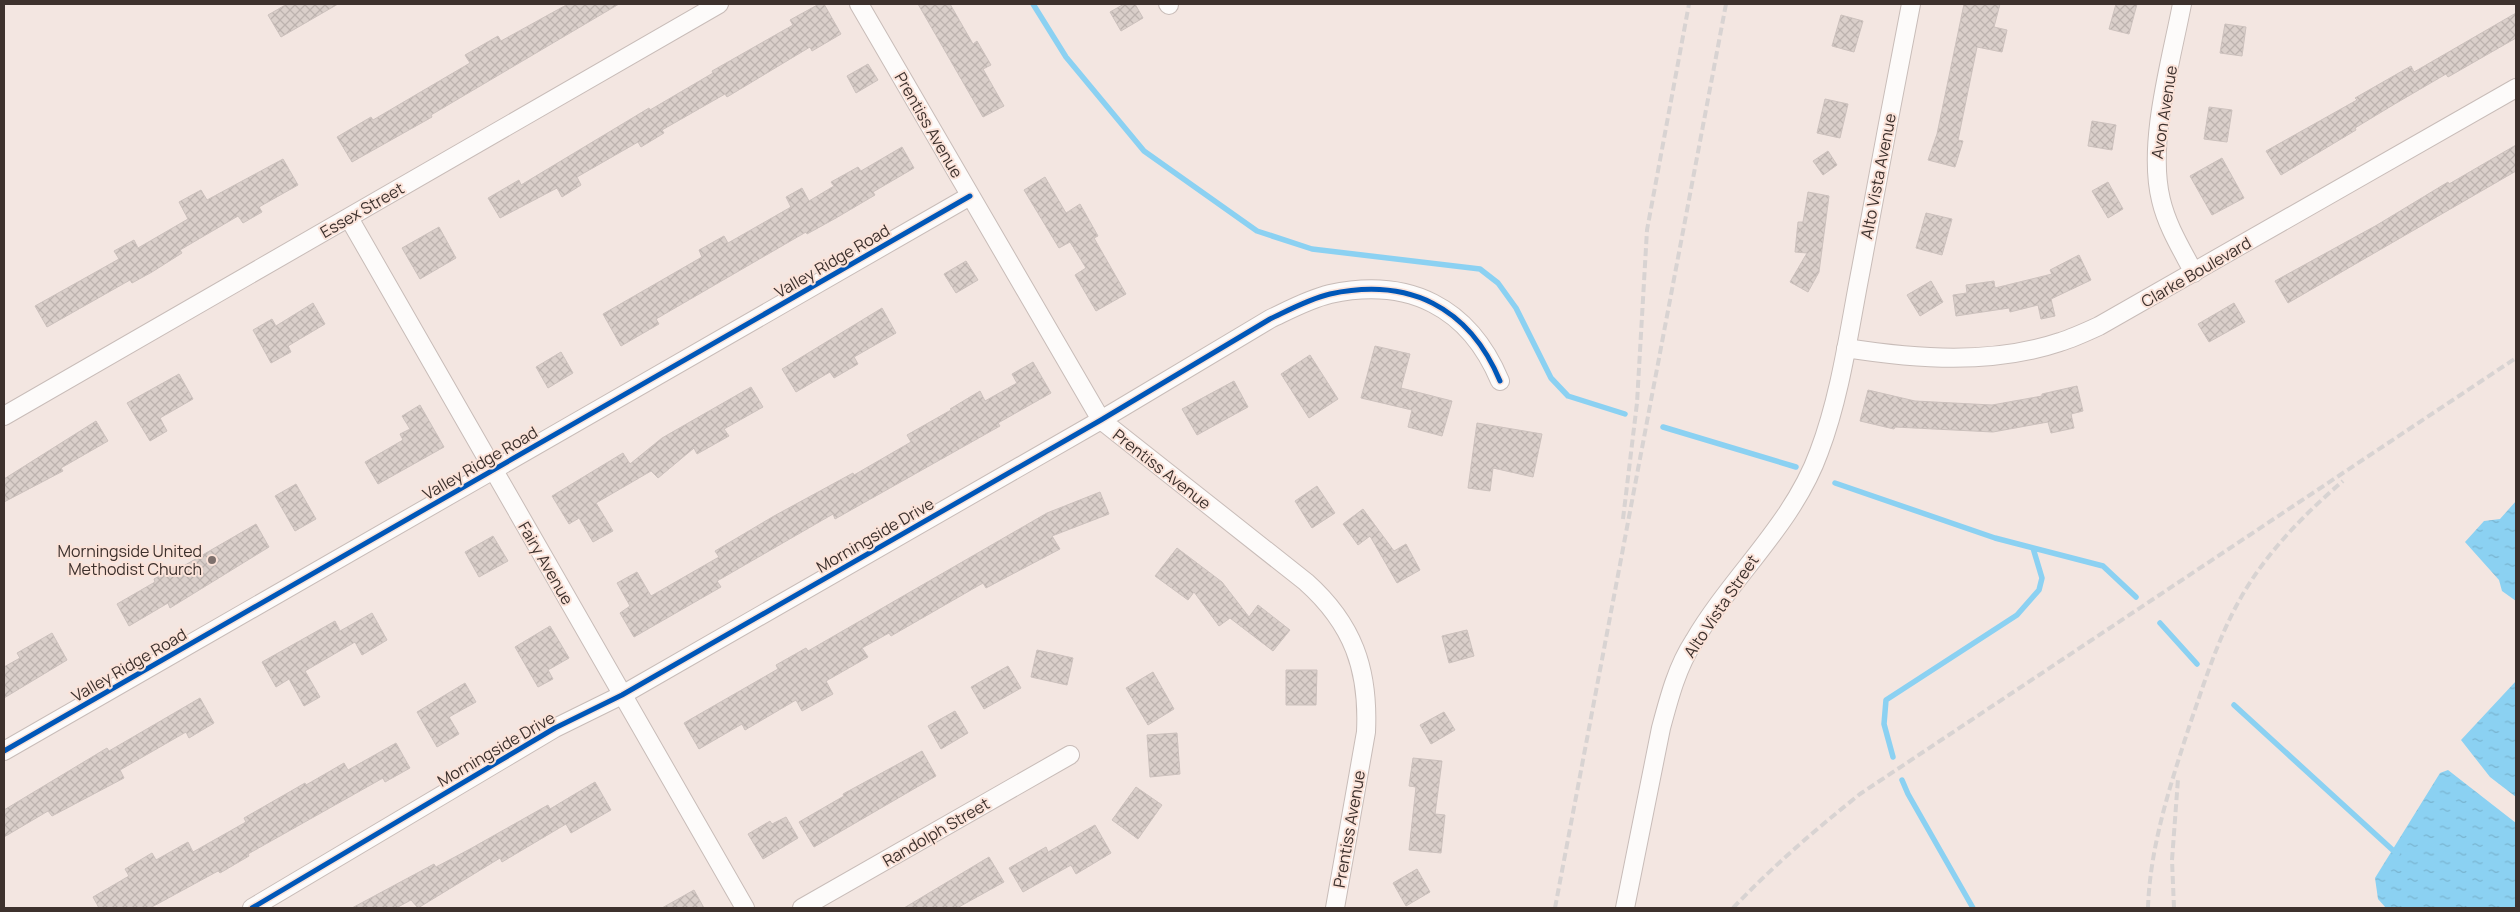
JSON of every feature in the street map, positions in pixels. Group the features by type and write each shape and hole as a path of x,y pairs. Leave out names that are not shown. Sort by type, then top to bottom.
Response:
{"street":[{"name":"Essex Street","path":"4,416 719,4"},
{"name":"Prentiss Avenue","path":"859,4 1101,420 1321,596 1338,617 1355,646 1366,688 1366,732 1335,908"},
{"name":"Alto Vista Avenue","path":"1846,348 1911,4"},
{"name":"Avon Avenue","path":"2182,4 2157,139 2156,172 2161,201 2171,229 2194,273"},
{"name":"Clarke Boulevard","path":"1846,348 1917,356 1959,358 2005,354 2059,343 2099,326 2194,273 2516,88"},
{"name":"Valley Ridge Road","path":"4,751 970,196"},
{"name":"Fairy Avenue","path":"348,218 745,908"},
{"name":"Morningside Drive","path":"252,908 554,728 622,695 1292,309 1329,294 1359,291 1412,295 1434,303 1456,317 1475,335 1490,356 1500,381"},
{"name":"Alto Vista Street","path":"1625,908 1661,728 1674,684 1693,641 1728,590 1782,521 1809,476 1819,452 1842,374 1846,348"},
{"name":"Randolph Street","path":"802,908 1070,755"}],"water":[{"path":"2516,501 2516,601 2502,591 2499,580 2465,542 2484,521 2500,519"},
{"path":"2516,681 2516,797 2490,777 2461,740"},
{"path":"2448,770 2516,823 2516,908 2386,908 2378,899 2375,878 2440,773"}],"building":[{"path":"287,4 338,4 281,37 268,15"},
{"path":"568,4 619,4 431,115 432,117 352,162 337,137 371,117 373,120 470,63 465,55 498,36 501,41"},
{"path":"819,4 824,4 841,34 812,51 810,47 727,97 725,94 662,130 664,133 641,147 638,142 577,177 581,185 562,197 557,188 500,218 488,198 519,180 521,185 649,108 650,110 713,73 712,71 793,25 790,20"},
{"path":"918,4 950,4 973,44 977,41 991,65 983,69 1004,106 983,117"},
{"path":"1124,4 1135,4 1143,18 1121,31 1110,12"},
{"path":"1964,4 2000,4 1994,27 2007,30 2002,52 1977,47 1958,140 1963,141 1955,167 1928,160 1937,134"},
{"path":"2116,4 2137,4 2129,34 2109,29"},
{"path":"2516,13 2516,38 2448,77 2446,74 2281,175 2266,151 2357,100 2355,98 2411,66 2414,72"},
{"path":"1841,15 1863,21 1854,52 1832,46"},
{"path":"2225,24 2246,27 2242,56 2220,53"},
{"path":"868,64 878,80 856,93 847,76"},
{"path":"1825,99 1848,104 1840,138 1817,133"},
{"path":"2209,107 2232,110 2227,142 2204,139"},
{"path":"2092,121 2116,125 2112,150 2088,146"},
{"path":"2516,145 2516,171 2288,303 2275,281"},
{"path":"902,147 914,168 873,192 875,195 836,218 807,234 806,232 656,319 659,324 621,346 603,314 702,257 699,250 724,236 728,243 791,207 786,197 802,188 809,201 834,186 831,182 858,167 861,171"},
{"path":"1828,151 1837,165 1823,175 1813,161"},
{"path":"2222,158 2244,198 2212,215 2190,176"},
{"path":"283,159 298,185 259,207 262,212 243,223 238,216 180,250 182,253 152,272 132,283 130,280 47,327 35,306 119,259 114,251 134,240 138,248 188,219 179,202 201,190 207,200"},
{"path":"1045,177 1066,213 1080,204 1098,236 1094,238 1126,294 1096,311 1075,275 1086,268 1070,242 1059,248 1024,190"},
{"path":"2108,182 2123,209 2108,218 2092,191"},
{"path":"1808,192 1829,196 1819,272 1808,292 1790,282 1807,253 1795,252 1798,222 1803,222"},
{"path":"1926,213 1952,219 1942,255 1916,248"},
{"path":"439,227 456,258 420,279 402,248"},
{"path":"2079,255 2091,280 2051,299 2055,316 2041,319 2038,305 2010,312 2009,308 1956,316 1953,295 1967,293 1966,285 1994,281 1995,288 2052,274 2050,270"},
{"path":"966,261 978,280 956,293 944,274"},
{"path":"1931,281 1943,302 1920,316 1907,295"},
{"path":"313,303 325,324 288,346 291,352 271,363 253,330 272,319 276,326"},
{"path":"2234,303 2245,322 2209,342 2198,324"},
{"path":"882,308 896,333 854,357 858,364 834,378 830,372 796,392 782,369"},
{"path":"1375,346 1410,354 1401,388 1452,401 1442,436 1408,427 1412,410 1361,398"},
{"path":"561,352 573,373 548,388 536,367"},
{"path":"1310,355 1338,399 1309,418 1281,374"},
{"path":"1033,362 1051,393 998,423 1000,426 835,519 833,514 717,581 721,587 634,637 620,613 630,606 617,583 637,572 651,596 719,557 715,551 774,516 853,473 854,475 911,442 907,435 980,391 985,401 1017,383 1012,374"},
{"path":"179,374 193,399 160,418 167,431 150,441 127,403"},
{"path":"1234,381 1248,407 1197,435 1182,409"},
{"path":"2077,386 2083,411 2071,414 2074,428 2051,433 2048,422 1993,432 1895,427 1894,429 1860,421 1868,390 1915,401 1992,405 2042,396 2042,394"},
{"path":"751,387 763,407 724,429 729,436 697,454 694,448 658,478 651,471 596,503 613,531 593,542 579,518 569,524 552,496 623,453 630,464 662,438"},
{"path":"420,405 444,447 378,484 365,462 403,440 400,434 410,429 402,416"},
{"path":"96,421 108,441 61,468 63,471 4,502 4,479"},
{"path":"1477,423 1542,434 1533,477 1493,468 1490,491 1468,488"},
{"path":"296,484 316,519 295,531 275,496"},
{"path":"1317,486 1335,513 1312,528 1295,501"},
{"path":"1100,492 1109,514 1052,536 1060,549 986,588 983,583 891,636 889,633 862,648 868,657 826,681 833,694 802,711 796,700 745,730 742,724 699,749 684,723 778,669 776,665 806,648 808,651 1047,513"},
{"path":"1363,509 1394,551 1406,544 1420,570 1397,583 1370,536 1358,545 1343,524"},
{"path":"256,524 269,547 170,608 168,603 129,626 117,604 155,582 154,579 179,565 180,568"},
{"path":"493,536 508,561 479,577 465,552"},
{"path":"1177,548 1222,582 1249,617 1258,605 1290,630 1273,651 1230,618 1219,626 1194,592 1188,600 1155,576"},
{"path":"372,613 387,640 362,655 355,642 305,671 320,697 304,706 289,679 276,687 262,662 335,621 340,631"},
{"path":"550,626 569,658 548,670 553,679 538,687 515,647"},
{"path":"1467,630 1474,656 1449,663 1442,636"},
{"path":"52,633 67,660 4,698 4,667 20,658 17,653"},
{"path":"1037,650 1073,658 1067,685 1031,677"},
{"path":"1008,666 1021,688 984,709 971,687"},
{"path":"1286,670 1317,670 1316,705 1286,705"},
{"path":"1153,672 1174,709 1148,725 1126,688"},
{"path":"465,683 476,702 449,717 459,734 437,747 417,712"},
{"path":"200,698 214,723 189,738 186,732 120,770 124,778 52,816 48,811 4,837 4,810 107,748 109,751"},
{"path":"955,711 968,733 941,749 928,726"},
{"path":"1444,712 1455,730 1431,744 1420,725"},
{"path":"1177,733 1180,774 1150,777 1147,735"},
{"path":"396,743 410,768 385,782 383,778 248,854 249,856 220,873 218,871 150,908 99,908 93,897 129,876 125,869 152,853 156,860 188,842 193,852 246,822 244,818 305,783 306,785 344,763 348,770"},
{"path":"922,751 936,776 814,847 799,822 844,796 843,794"},
{"path":"1413,758 1442,761 1435,814 1445,815 1441,853 1409,850 1416,787 1409,786"},
{"path":"595,782 611,810 571,833 566,824 502,862 500,858 418,908 411,900 396,908 352,908 434,864 436,867 548,805 550,809"},
{"path":"1136,787 1162,805 1138,839 1112,820"},
{"path":"786,817 798,838 763,859 748,834 770,821 772,824"},
{"path":"1095,825 1111,853 1076,874 1071,865 1023,892 1009,868 1046,847 1048,852"},
{"path":"989,857 1004,882 957,908 904,908"},
{"path":"1417,869 1430,892 1406,906 1393,883"},
{"path":"694,890 704,908 662,908"}],"waterway":[{"path":"1033,4 1066,57 1144,151 1257,231 1312,249 1480,269 1498,283 1516,308 1551,378 1568,396 1625,414"},
{"path":"1663,427 1796,467"},
{"path":"1835,483 1995,538 2103,566 2136,597"},
{"path":"1893,757 1884,724 1886,700 2017,615 2039,590 2042,578 2033,548"},
{"path":"2160,623 2197,664"},
{"path":"2234,705 2397,854"},
{"path":"1902,780 1908,794 1973,908"}],"railway":[{"path":"1623,519 1637,403 1647,230 1689,4"},
{"path":"1555,908 1726,4"},
{"path":"1733,908 1795,849 1860,794 2516,358"},
{"path":"2148,908 2153,861 2163,814 2190,724 2223,633 2251,581 2271,553 2306,515 2343,481"},
{"path":"2174,908 2172,860 2178,779"}],"cycle path":[{"path":"4,751 970,196"},
{"path":"252,908 555,728 622,695 1101,420 1270,319 1307,302 1330,294 1359,290 1386,290 1410,295 1433,303 1453,316 1471,334 1487,355 1500,381"}],"place":[{"name":"Morningside United Methodist Church","path":"212,560"}]}
